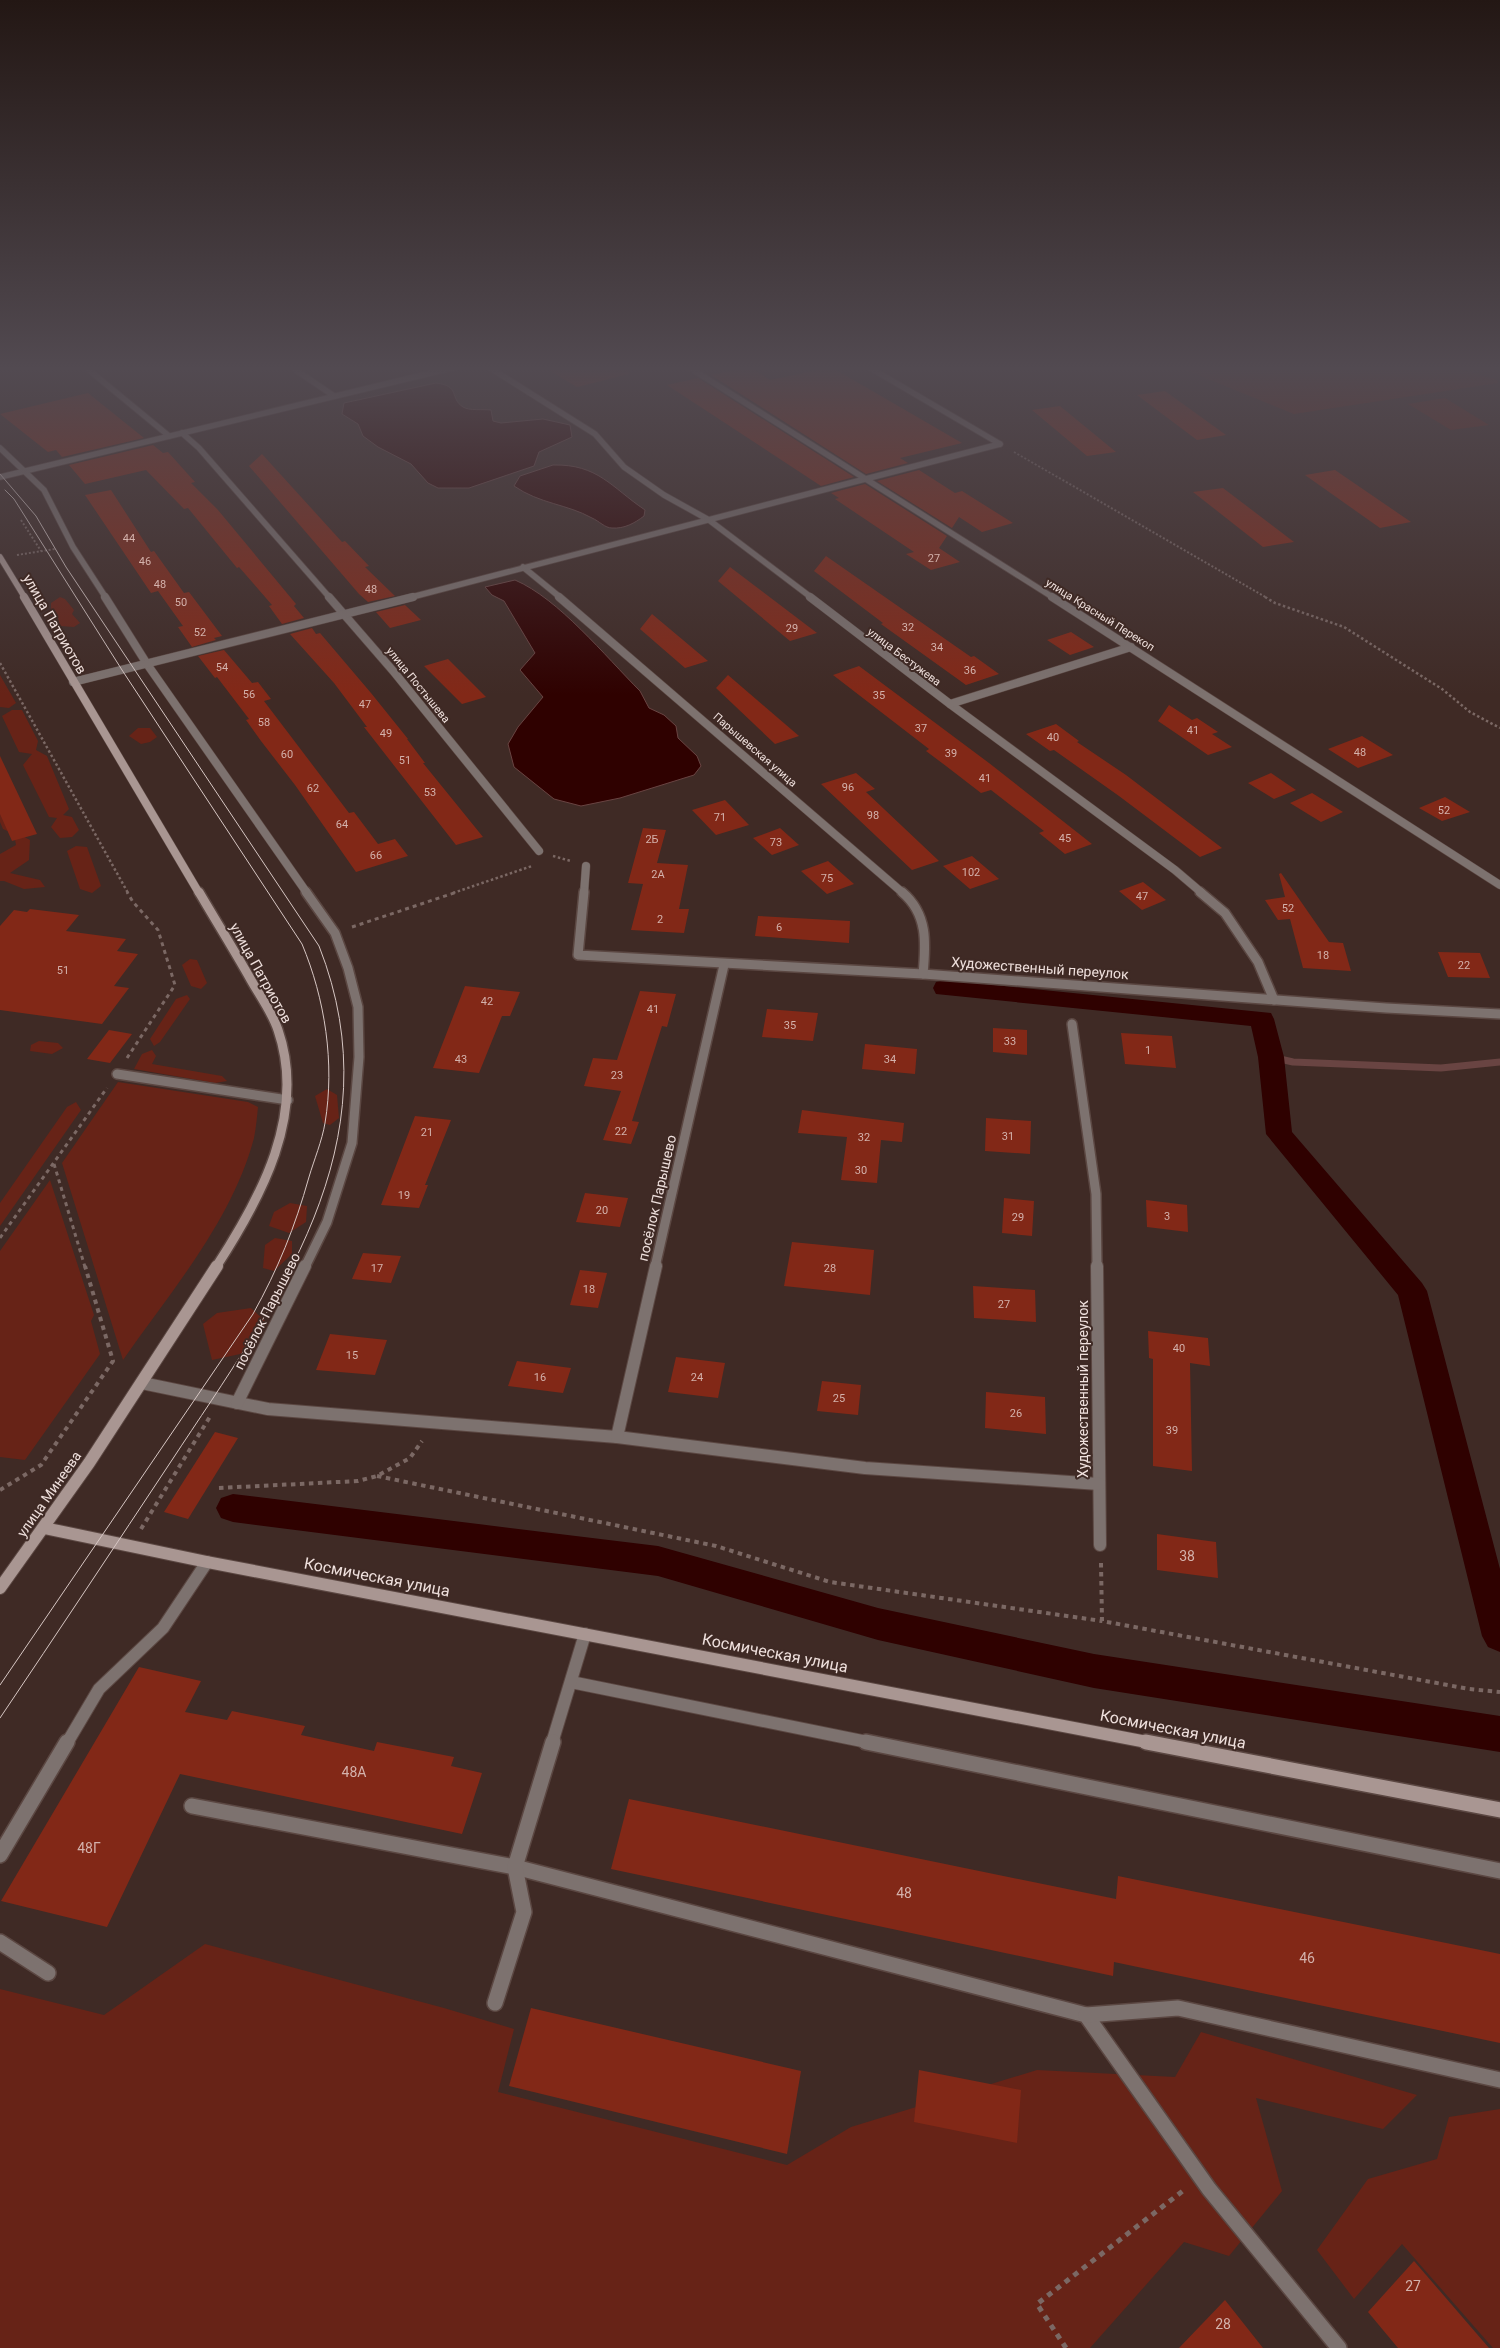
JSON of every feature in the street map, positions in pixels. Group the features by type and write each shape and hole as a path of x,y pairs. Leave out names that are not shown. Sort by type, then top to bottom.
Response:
{"main road":[{"name":"улица Патриотов","path":"0,557 260,995 278,1029 286,1064 288,1100 282,1136 268,1176 248,1218 120,1415"},
{"name":"улица Минеева","path":"1,1586 44,1528 120,1415"},
{"name":"Космическая улица","path":"44,1528 207,1562 1500,1810"}],"street":[{"path":"30,476 44,490 73,547 147,664 335,933"},
{"name":"улица Постышева","path":"223,476 345,615 539,852"},
{"name":"улица Бестужева","path":"635,476 664,495 709,520 950,704 1175,870 1225,913 1258,962 1274,1000"},
{"name":"улица Красный Перекоп","path":"860,476 1131,647 1500,885"},
{"path":"74,682 345,615 523,567 883,476"},
{"name":"Парышевская улица","path":"523,567 634,659 906,896 919,912 926,929 923,974"},
{"path":"950,704 1131,647"},
{"name":"Художественный переулок","path":"586,866 578,955 724,965 923,974 1274,1000 1500,1014"},
{"name":"посёлок Парышево","path":"237,1403 327,1222 352,1142 360,1057 358,1007 348,968 335,933"},
{"name":"посёлок Парышево","path":"618,1437 724,965"},
{"name":"Художественный переулок","path":"1072,1024 1096,1194 1100,1545"},
{"path":"117,1074 288,1100"},
{"path":"142,1383 268,1409 618,1437 865,1468 1099,1484"},
{"path":"0,1855 99,1688 162,1628 207,1562"},
{"path":"495,2003 524,1912 515,1867 585,1634"},
{"path":"571,1682 1500,1871"},
{"path":"192,1806 515,1867 1086,2014 1178,2008 1500,2080"},
{"path":"0,1942 48,1973"},
{"path":"1086,2014 1201,2178 1340,2348"}],"path":[{"path":"1055,476 1275,603 1344,627 1442,688 1470,712 1500,728"},
{"path":"21,520 41,551"},
{"path":"0,557 73,547"},
{"path":"0,663 133,902 158,930 175,985 117,1074 0,1238"},
{"path":"335,933 532,868 539,852 586,866"},
{"path":"0,1490 41,1465 113,1361 54,1163"},
{"path":"130,1546 221,1400"},
{"path":"219,1488 313,1485 358,1481 377,1476 410,1458 435,1423"},
{"path":"377,1476 716,1546 830,1582 1102,1621 1470,1689 1500,1692"},
{"path":"1100,1545 1102,1621"},
{"path":"1066,2348 1037,2304 1201,2178"}],"shaded area":[{"path":"421,476 506,476 469,488 438,488 428,483"},
{"path":"520,476 598,476 645,510 644,516 625,526 609,528 583,513 524,492 514,486"},
{"path":"515,580 532,589 565,614 640,691 649,708 664,715 676,726 678,738 697,756 701,766 694,775 620,798 581,806 554,799 514,767 508,744 518,727 543,697 520,670 535,653 504,601 492,595 485,587"},
{"path":"60,597 65,599 74,610 72,614 80,623 74,627 60,626 58,618 51,616 51,603"},
{"path":"0,675 16,703 9,708 0,707"},
{"path":"12,710 22,710 38,741 36,750 47,756 69,809 63,815 72,817 79,830 72,837 60,838 51,827 57,818 49,817 23,765 32,754 19,752 2,716"},
{"path":"138,728 150,728 157,737 150,742 141,744 129,736"},
{"path":"0,790 19,834 30,840 29,860 10,873 40,880 45,887 24,889 0,881 0,854 16,845 14,834 3,829 0,822"},
{"path":"76,846 87,847 101,886 92,893 80,889 67,851"},
{"path":"190,959 197,960 207,983 201,989 191,986 182,965"},
{"path":"187,995 190,999 160,1042 154,1046 150,1039 176,999"},
{"path":"39,1041 58,1043 63,1048 52,1054 30,1051 31,1045"},
{"path":"152,1050 156,1056 152,1064 222,1076 227,1081 215,1083 134,1069 142,1054"},
{"path":"118,1082 248,1102 258,1107 254,1138 244,1169 216,1227 123,1360 62,1163"},
{"path":"327,1089 337,1095 339,1118 330,1125 323,1123 315,1096"},
{"path":"76,1102 81,1110 0,1226 0,1203 67,1107"},
{"path":"50,1180 94,1315 91,1321 100,1354 25,1460 0,1457 0,1251"},
{"path":"290,1203 307,1206 306,1222 289,1233 269,1226 274,1212"},
{"path":"275,1238 292,1241 292,1254 274,1271 263,1268 265,1245"},
{"path":"251,1308 266,1322 245,1353 212,1360 203,1324 217,1313"},
{"path":"205,1944 444,2008 514,2029 498,2092 787,2165 851,2127 1037,2070 1175,2077 1201,2032 1417,2095 1383,2129 1256,2098 1282,2191 1229,2256 1184,2242 1090,2348 0,2348 0,1989 104,2015"},
{"path":"1500,2109 1500,2348 1493,2348 1402,2244 1354,2299 1317,2250 1368,2179 1437,2159 1449,2117"}],"building":[{"path":"78,476 122,476 85,484"},
{"path":"151,476 189,476 195,482 191,483 218,510 296,604 294,606 304,618 282,624 269,606 272,605 239,567 237,568 188,508 184,509"},
{"path":"257,476 282,476 342,542 345,541 369,566 365,567 395,596 368,602"},
{"path":"805,476 854,477 821,486"},
{"path":"898,476 928,476 955,493 962,491 1013,523 982,532 959,517 952,528 877,481"},
{"path":"1306,476 1343,476 1411,522 1380,528"},
{"path":"865,484 947,536 939,548 960,562 931,570 906,554 914,552 835,499 839,498 831,493"},
{"path":"1223,488 1294,542 1263,547 1193,492"},
{"path":"111,490 151,552 154,551 184,593 189,592 222,636 214,638 216,640 192,647 178,627 183,626 158,591 151,593 85,495"},
{"path":"826,556 971,657 974,656 999,674 966,685 881,624 883,623 814,571"},
{"path":"730,567 817,633 790,641 718,581"},
{"path":"405,605 421,620 390,628 376,612"},
{"path":"652,614 708,661 685,668 640,629"},
{"path":"312,628 316,634 320,633 371,693 408,739 425,763 423,763 483,837 456,845 364,727 367,727 334,683 290,634"},
{"path":"1071,632 1094,647 1070,655 1047,640"},
{"path":"224,650 252,683 258,682 271,699 264,701 349,813 354,812 378,844 395,839 408,856 356,872 295,785 246,720 249,719 217,677 215,678 198,656"},
{"path":"448,659 486,697 462,704 424,666"},
{"path":"859,666 989,763 1092,844 1065,854 1039,833 1044,831 991,790 981,793 926,751 929,749 833,675"},
{"path":"728,675 799,736 775,744 716,688"},
{"path":"1169,705 1192,720 1197,718 1218,732 1212,734 1232,747 1208,755 1158,721"},
{"path":"1056,724 1079,741 1077,742 1126,775 1222,848 1200,857 1054,750 1050,751 1026,734"},
{"path":"1362,736 1393,755 1358,768 1328,749"},
{"path":"0,756 37,834 12,841 0,814"},
{"path":"856,773 875,789 866,792 939,861 912,870 821,784"},
{"path":"1271,773 1296,790 1274,799 1248,783"},
{"path":"1312,793 1343,812 1321,822 1290,803"},
{"path":"1445,797 1470,812 1442,821 1419,808"},
{"path":"725,800 749,825 716,835 692,810"},
{"path":"643,828 666,830 657,863 688,865 679,909 689,909 684,933 631,930 643,884 628,883"},
{"path":"780,828 799,845 772,855 753,838"},
{"path":"972,856 999,879 970,889 943,866"},
{"path":"828,861 854,884 827,894 801,871"},
{"path":"1281,873 1329,942 1343,943 1351,971 1303,968 1290,919 1278,920 1265,900 1285,897 1279,874"},
{"path":"1143,882 1166,900 1142,910 1119,891"},
{"path":"30,909 79,915 66,931 126,939 117,951 138,954 114,986 129,988 102,1024 0,1010 0,926 14,910 27,912"},
{"path":"758,916 850,921 849,943 755,936"},
{"path":"1438,952 1480,953 1490,978 1448,977"},
{"path":"465,986 520,992 510,1016 502,1016 479,1073 433,1068"},
{"path":"640,991 676,994 667,1027 662,1026 632,1121 639,1122 631,1144 603,1140 621,1091 584,1086 593,1058 617,1060"},
{"path":"767,1009 818,1013 813,1041 762,1037"},
{"path":"993,1028 1027,1030 1027,1055 993,1052"},
{"path":"109,1030 132,1034 110,1063 87,1059"},
{"path":"1121,1033 1172,1036 1176,1068 1125,1064"},
{"path":"865,1044 917,1049 915,1074 862,1069"},
{"path":"802,1110 904,1123 902,1142 881,1140 877,1183 841,1180 847,1137 798,1133"},
{"path":"415,1116 451,1120 425,1185 428,1185 419,1208 381,1205"},
{"path":"986,1118 1031,1121 1030,1154 985,1151"},
{"path":"585,1193 628,1198 620,1227 576,1222"},
{"path":"1004,1198 1034,1201 1032,1236 1002,1233"},
{"path":"1146,1200 1187,1205 1188,1232 1147,1227"},
{"path":"792,1242 874,1250 870,1295 784,1286"},
{"path":"363,1253 401,1256 391,1283 352,1279"},
{"path":"580,1270 607,1273 598,1308 570,1305"},
{"path":"973,1286 1035,1290 1036,1322 974,1318"},
{"path":"1148,1331 1208,1338 1210,1366 1190,1363 1192,1471 1153,1466 1153,1359 1149,1358"},
{"path":"330,1334 387,1340 375,1375 316,1370"},
{"path":"676,1357 725,1363 718,1398 668,1392"},
{"path":"517,1361 571,1368 563,1393 508,1386"},
{"path":"822,1381 861,1385 858,1415 817,1411"},
{"path":"986,1392 1045,1397 1046,1434 985,1428"},
{"path":"215,1432 238,1438 188,1519 164,1512"},
{"path":"1157,1534 1216,1542 1218,1578 1157,1570"},
{"path":"139,1667 201,1681 185,1712 227,1720 232,1711 305,1726 301,1735 374,1751 377,1742 454,1757 451,1766 482,1773 462,1834 180,1774 107,1927 1,1901"},
{"path":"629,1799 1116,1899 1118,1876 1500,1954 1500,2043 1114,1962 1113,1976 611,1869"},
{"path":"531,2008 801,2071 787,2154 509,2086"},
{"path":"919,2070 1021,2090 1017,2143 914,2122"},
{"path":"1414,2261 1489,2348 1398,2348 1368,2312"},
{"path":"1225,2300 1263,2348 1179,2348"}],"waterway":[{"path":"945,988 1262,1019 1271,1057 1279,1134 1412,1291 1500,1636"},
{"path":"1271,1057 1293,1062 1441,1068 1500,1062"},
{"path":"233,1508 658,1561 878,1624 1094,1671 1500,1734"}],"tram line":[{"path":"0,1718 211,1401 250,1341 285,1280 314,1218 334,1154 344,1088 339,1018 319,946 66,567 36,516 1,476"},
{"path":"0,1685 253,1314 278,1264 304,1195 324,1130 329,1077 326,1032 322,1009 317,987 302,944 122,670 14,499 5,490"}]}
